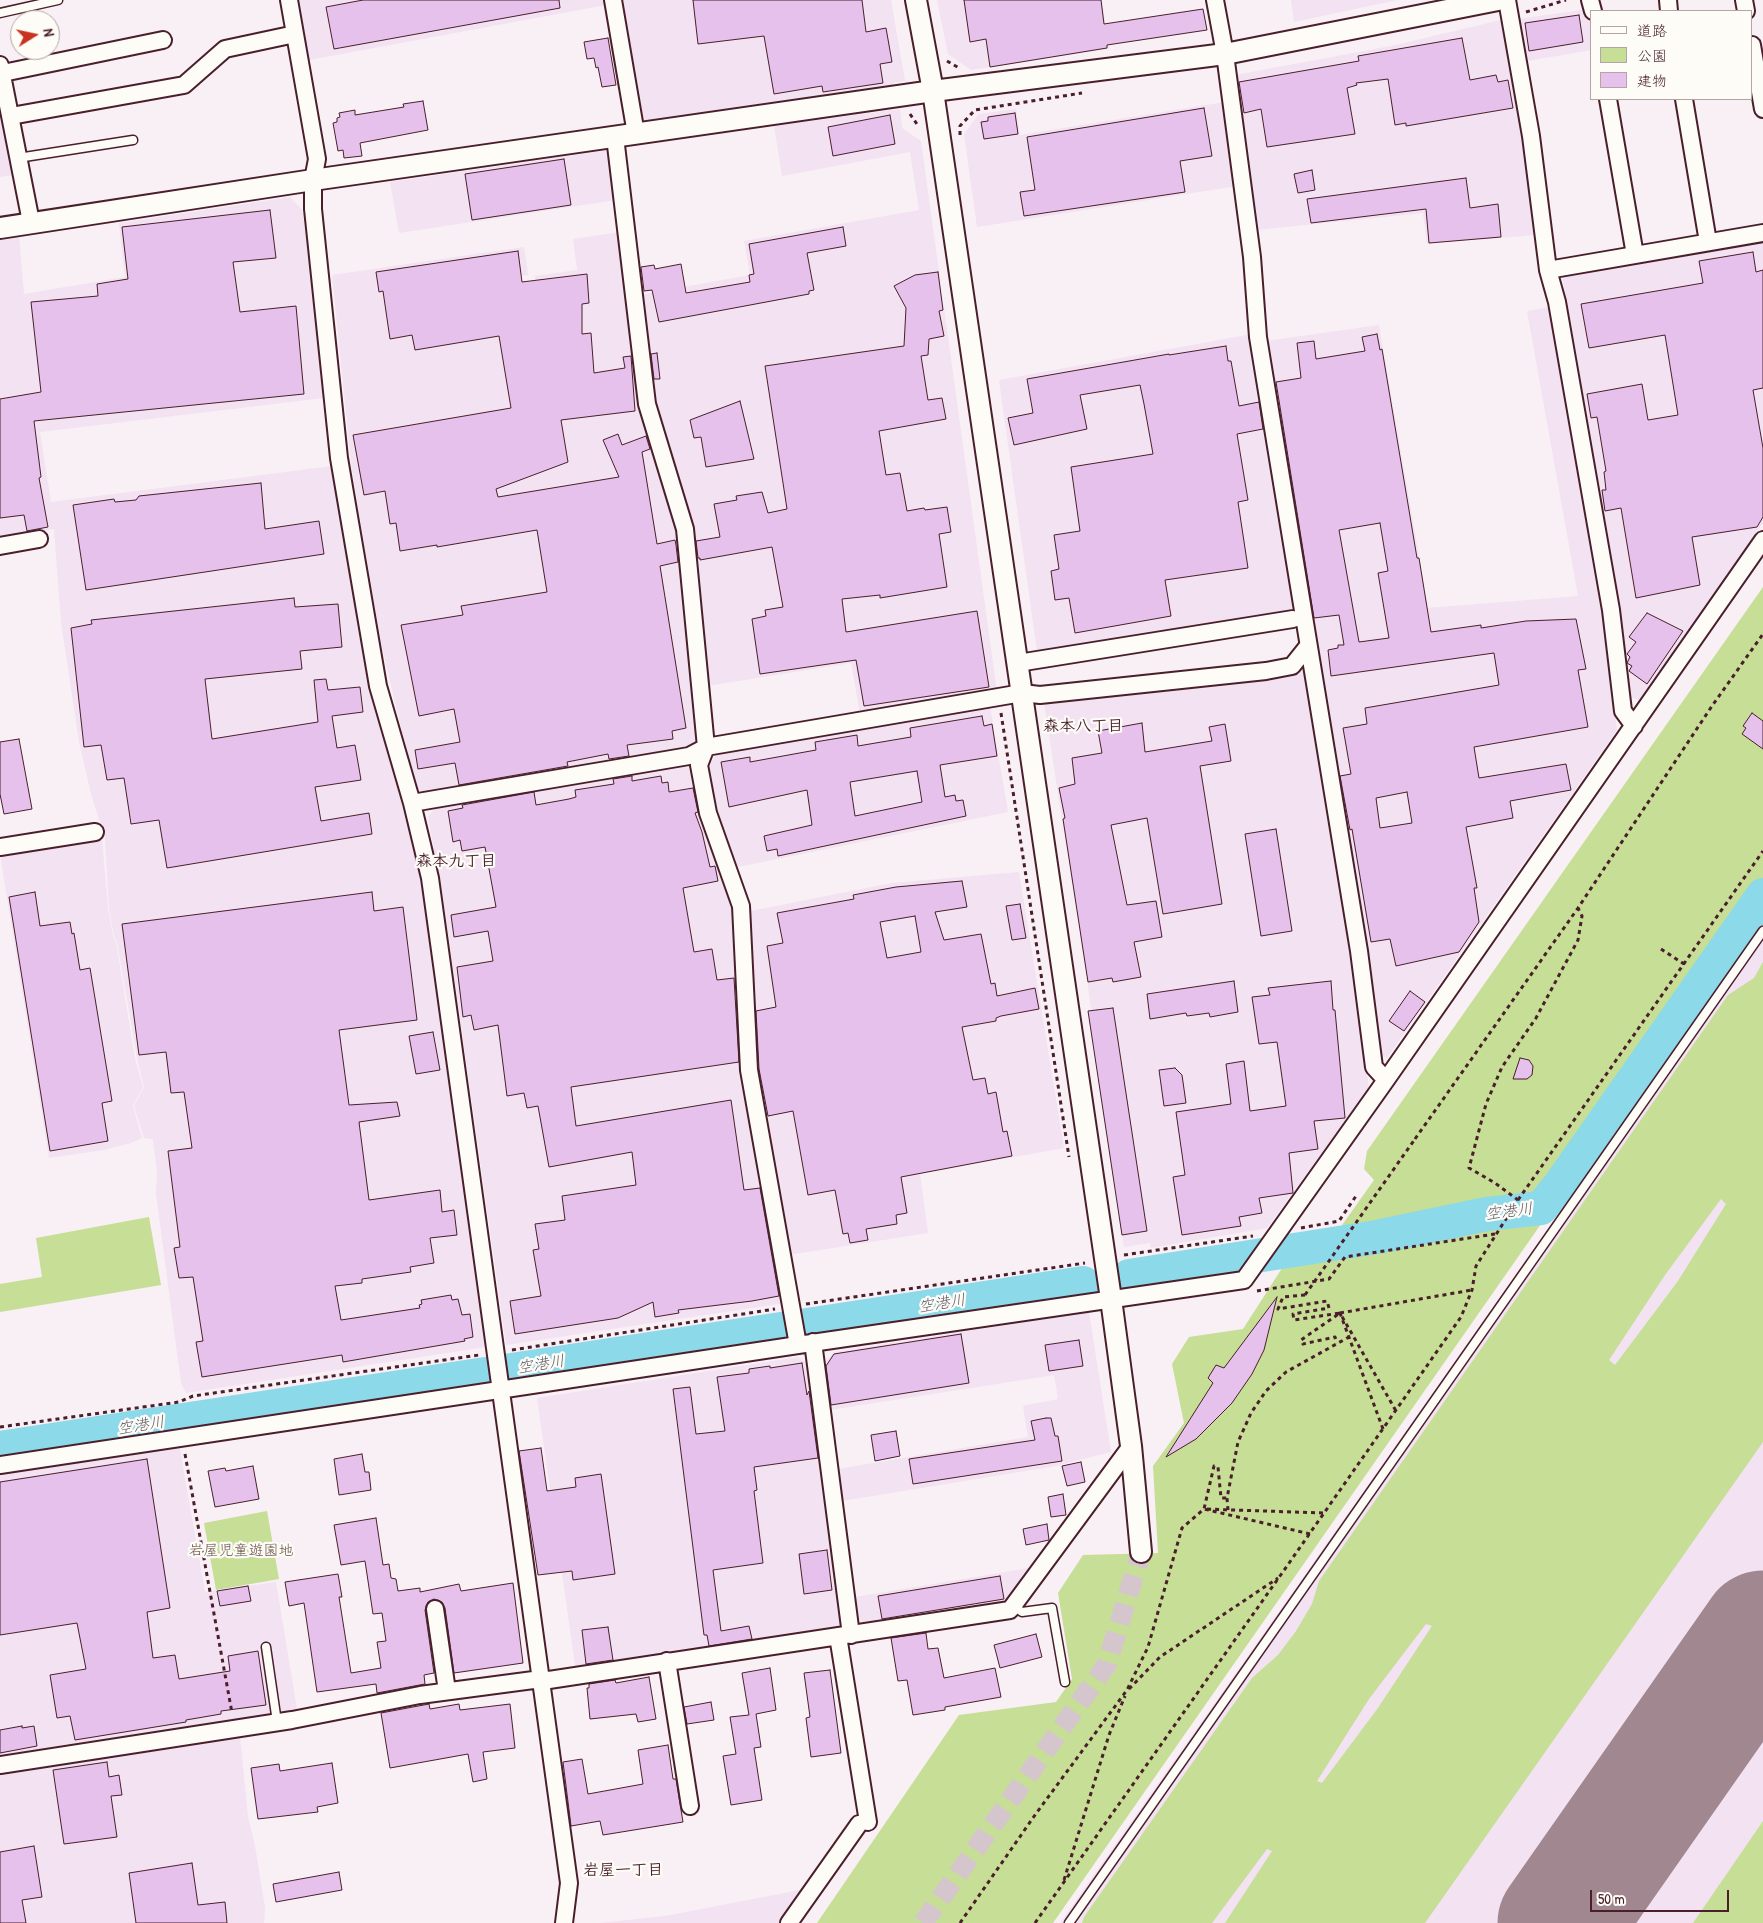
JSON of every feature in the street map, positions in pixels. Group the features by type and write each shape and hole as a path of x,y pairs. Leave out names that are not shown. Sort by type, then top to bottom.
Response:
{"street":[{"path":"289,0 317,159 313,180 313,209 339,458 378,686 412,803 430,878 568,1883 564,1923"},
{"path":"614,0 636,134"},
{"path":"916,0 933,91 1111,1299 1131,1446 1141,1552"},
{"path":"1215,0 1225,54 1252,257 1258,337 1359,951 1374,1067 1386,1080"},
{"path":"0,228 313,180 933,91 1225,54 1498,0"},
{"path":"1506,0 1531,136 1548,270 1557,302 1608,590 1623,711 1634,726"},
{"path":"11,116 184,85 225,49 295,34"},
{"path":"31,222 1,68 72,51 153,38"},
{"path":"1753,51 1763,109"},
{"path":"1608,100 1635,254"},
{"path":"1684,100 1708,242"},
{"path":"615,137 647,404 685,529 706,747 699,764 708,813 740,906 749,1070 792,1307 803,1341 845,1635 864,1823 789,1923"},
{"path":"1548,270 1763,233"},
{"path":"0,546 39,539"},
{"path":"0,1465 182,1438 500,1385 1244,1280 1279,1233 1763,540"},
{"path":"1018,663 1293,619"},
{"path":"412,803 689,756 706,747 1022,693 1040,695 1266,671 1292,666 1308,646"},
{"path":"0,847 95,832"},
{"path":"0,1765 235,1729 447,1691 541,1679 549,1680 1010,1610 1131,1446"},
{"path":"435,1609 447,1691"},
{"path":"668,1662 690,1806"}],"lane":[{"path":"0,13 58,0"},
{"path":"18,158 133,140"},
{"path":"1069,1923 1763,931"},
{"path":"1013,1606 1022,1612 1052,1608 1065,1682"},
{"path":"266,1648 277,1722"}],"path":[{"path":"1525,12 1566,0"},
{"path":"960,139 960,126 975,110 1091,92"},
{"path":"1472,1290 1294,1320 1293,1314 1329,1308 1328,1301 1278,1309 1283,1297 1305,1295 1578,908 1645,806 1763,634"},
{"path":"1035,1923 1461,1317 1472,1290 1476,1266 1495,1234 1763,851"},
{"path":"1518,1200 1495,1183 1469,1168 1486,1104 1502,1067 1536,1018 1578,940 1582,916 1578,908"},
{"path":"1660,949 1684,964"},
{"path":"1121,1256 1279,1233 1339,1221 1356,1196"},
{"path":"1257,1291 1328,1279 1345,1257 1495,1234"},
{"path":"0,1427 179,1402 193,1396 496,1354 1085,1263"},
{"path":"1340,1313 1383,1429"},
{"path":"1337,1343 1335,1336 1303,1344 1301,1340 1340,1313"},
{"path":"1340,1313 1396,1411"},
{"path":"1228,1510 1227,1498 1238,1442 1251,1413 1266,1391 1286,1372 1349,1337"},
{"path":"182,1438 235,1729"},
{"path":"1062,1884 1109,1735 1127,1690 1148,1647 1182,1528 1204,1509 1214,1466 1218,1467 1220,1498 1227,1498"},
{"path":"1204,1509 1324,1513"},
{"path":"1204,1509 1310,1534"},
{"path":"960,1923 1035,1815 1127,1690 1160,1657 1280,1576"}],"shaded area":[{"path":"298,0 605,0 606,5 309,60"},
{"path":"618,0 891,0 905,81 893,83 893,90 643,126 638,120"},
{"path":"937,0 1102,0 1109,49 971,70 948,54"},
{"path":"1291,0 1397,0 1294,22"},
{"path":"1581,10 1590,14 1590,50 1527,61 1519,19"},
{"path":"1501,20 1508,60 1514,75 1535,235 1427,244 1423,213 1256,230 1235,75 1391,46"},
{"path":"1225,102 1237,186 977,227 964,134 979,114 1016,109 1020,135"},
{"path":"0,105 15,175 0,177"},
{"path":"900,109 902,128 921,141 997,692 860,714 851,663 707,686 654,404 640,295 750,275 744,241 919,210 910,152 782,176 774,126"},
{"path":"609,150 616,200 399,233 390,182"},
{"path":"290,197 302,210 309,254 324,398 40,432 51,502 332,466 372,702 404,808 420,876 486,1347 186,1393 181,1383 156,1194 157,1172 153,1139 144,1138 134,1106 144,1087 137,1058 117,942 109,910 105,838 91,794 79,742 61,622 54,529 0,538 0,239 19,236 24,294 125,277 119,223"},
{"path":"620,232 677,531 698,742 676,755 431,798 415,787 381,643 351,464 332,275 524,247 528,275 521,276 526,304 539,301 535,276 577,270 573,239"},
{"path":"1763,239 1763,523 1639,700 1631,697 1562,274"},
{"path":"1552,307 1599,587 1617,730 1387,1058 1379,1055 1318,650 1312,632 1266,341 1379,325 1428,608 1578,596 1527,311"},
{"path":"1252,334 1295,609 1037,651 999,380"},
{"path":"1302,664 1306,666 1351,946 1369,1088 1267,1228 1151,1248 1150,1243 1124,1247 1088,987 1044,703 1221,686 1284,677"},
{"path":"990,706 1008,812 733,868 718,827 706,770 719,751"},
{"path":"684,766 693,771 705,829 731,902 785,1303 506,1345 444,905 428,817 435,808"},
{"path":"102,838 108,909 113,936 116,942 135,1059 143,1087 133,1106 142,1138 104,1150 49,1158 0,854"},
{"path":"1019,872 1064,1148 920,1174 928,1233 788,1255 757,1079 746,912 892,883"},
{"path":"1763,917 1763,1923 1060,1923 1555,1219"},
{"path":"1089,1312 1111,1452 1056,1466 842,1501 838,1469 1028,1437 1023,1406 1058,1399 1054,1375 830,1410 824,1363 834,1352"},
{"path":"798,1357 810,1365 844,1620 832,1634 576,1672 537,1398"},
{"path":"179,1444 205,1592 276,1582 297,1709 0,1760 0,1472"},
{"path":"1029,1568 1030,1571 1004,1607 869,1628 859,1619 855,1597"},
{"path":"240,1737 248,1817 255,1846 265,1908 264,1923 0,1923 0,1773"},
{"path":"805,1889 782,1923 600,1923 665,1916"}],"green space":[{"path":"1763,587 1763,896 1548,1214 1053,1923 817,1923 959,1715 1056,1702 1072,1679 1058,1593 1083,1555 1158,1553 1153,1466 1184,1423 1172,1364 1189,1337 1243,1329 1286,1262 1307,1235 1340,1228 1374,1180 1364,1169 1367,1151"},
{"path":"1763,962 1763,1442 1425,1923 1225,1923 1272,1851 1267,1849 1212,1923 1082,1923 1084,1917 1252,1678 1278,1655 1296,1631 1312,1604 1319,1581 1728,995 1754,978","holes":["1721,1199 1726,1204 1678,1281 1615,1365 1609,1360 1665,1275","1426,1624 1432,1626 1378,1708 1322,1783 1317,1781 1369,1699"]},
{"path":"149,1217 161,1285 0,1312 0,1284 42,1277 36,1238"},
{"name":"岩屋児童遊園地","path":"267,1511 279,1579 216,1590 204,1523"},
{"path":"1763,1821 1763,1923 1693,1923"}],"building":[{"path":"363,0 559,0 560,8 334,49 326,7"},
{"path":"693,0 862,0 866,32 886,28 892,62 880,64 883,83 823,92 822,86 774,94 764,36 698,44"},
{"path":"964,0 1101,0 1104,24 1203,9 1207,30 1107,45 1107,48 990,67 986,39 970,42"},
{"path":"1579,15 1583,42 1529,51 1525,23"},
{"path":"608,38 616,85 602,87 598,67 596,68 594,58 587,59 584,42"},
{"path":"1462,38 1470,80 1496,75 1498,82 1508,80 1513,108 1406,126 1406,123 1395,125 1388,79 1356,83 1357,85 1347,88 1355,134 1267,147 1261,109 1244,113 1239,82 1359,61 1358,56"},
{"path":"423,101 428,130 360,143 362,156 344,158 343,150 338,151 333,123 337,122 337,118 340,117 339,113 355,110 355,115 404,107 403,104"},
{"path":"1204,108 1212,156 1180,161 1185,192 1024,216 1020,192 1035,190 1027,137"},
{"path":"1015,113 1018,134 984,139 981,122 988,121 988,117"},
{"path":"890,115 895,144 833,156 828,127"},
{"path":"564,159 571,205 472,220 465,174"},
{"path":"1312,170 1315,190 1298,193 1294,174"},
{"path":"1466,178 1470,208 1498,204 1501,237 1429,243 1426,209 1311,223 1307,199"},
{"path":"270,210 276,258 233,262 240,312 296,306 304,394 34,421 41,477 39,478 48,527 27,531 24,515 0,518 0,399 41,392 31,302 98,296 97,284 128,279 122,227"},
{"path":"843,227 846,246 807,253 814,290 809,291 809,294 659,322 652,290 644,291 641,267 654,265 655,269 681,264 686,293 750,282 749,275 754,274 749,244"},
{"path":"518,251 522,282 587,274 589,303 582,304 582,334 591,333 594,373 625,368 623,357 631,356 635,411 561,420 568,462 496,489 498,497 619,477 603,440 618,434 622,445 646,436 650,449 642,452 657,544 675,540 676,545 678,562 660,566 686,728 672,731 673,739 627,745 629,756 609,759 608,754 567,762 568,766 459,785 455,763 418,769 415,750 460,742 454,709 419,716 401,625 463,615 461,606 547,592 537,530 437,547 437,545 400,551 396,523 390,524 385,491 364,495 353,435 511,408 499,336 415,350 412,335 390,339 383,291 379,292 376,272"},
{"path":"1753,252 1756,272 1763,270 1763,388 1753,390 1763,448 1763,517 1757,527 1692,537 1700,585 1636,598 1621,508 1605,511 1602,490 1606,490 1604,472 1606,471 1597,417 1591,418 1587,394 1642,384 1648,420 1678,415 1665,335 1589,348 1581,304 1703,283 1699,261"},
{"path":"938,272 943,310 939,311 944,336 929,339 928,355 921,356 928,400 942,398 946,419 879,431 886,475 900,473 907,511 947,507 951,532 939,534 947,587 880,598 880,595 842,599 846,632 977,611 989,687 864,706 856,660 760,674 752,619 766,616 765,610 783,607 772,547 700,560 698,558 696,541 720,537 714,504 737,500 736,496 762,492 768,513 787,509 765,366 904,346 906,308 894,286 915,275"},
{"path":"1377,334 1380,350 1382,349 1431,632 1481,625 1481,628 1526,621 1576,619 1586,669 1578,670 1588,727 1474,747 1479,778 1566,764 1571,790 1510,801 1513,818 1466,827 1477,888 1474,888 1479,922 1459,952 1396,966 1390,939 1371,942 1352,829 1350,830 1340,776 1351,774 1343,728 1367,724 1365,708 1499,685 1494,653 1331,676 1328,650 1338,648 1338,645 1344,645 1339,615 1314,618 1276,382 1301,378 1297,343 1314,341 1316,359 1365,351 1362,337","holes":["1380,523 1388,571 1378,573 1389,638 1359,642 1339,530","1407,792 1412,823 1380,828 1376,798"]},
{"path":"1226,346 1228,361 1231,361 1239,406 1259,402 1263,429 1237,434 1248,500 1238,502 1248,568 1165,580 1171,616 1075,633 1069,598 1055,600 1051,571 1059,569 1054,535 1080,531 1071,467 1153,454 1144,404 1140,385 1080,395 1087,429 1014,445 1008,418 1033,413 1027,379"},
{"path":"657,353 660,379 654,379 651,354"},
{"path":"740,401 754,459 706,467 701,437 694,438 690,420"},
{"path":"261,483 265,529 319,521 324,554 86,590 73,505 114,499 115,502 136,500 139,496"},
{"path":"294,598 295,607 338,604 342,647 300,651 302,669 205,679 212,739 318,722 314,680 326,679 328,690 360,687 363,712 332,716 337,748 355,745 361,780 315,787 321,821 369,813 372,834 167,868 159,820 131,824 124,778 107,780 101,745 84,747 71,628 92,624 91,620"},
{"path":"1647,613 1683,631 1647,684 1629,671 1632,666 1627,663 1630,657 1627,654 1636,642 1629,637"},
{"path":"1752,713 1763,721 1763,749 1742,734 1746,728 1743,726"},
{"path":"982,716 984,726 992,724 997,756 940,765 945,797 955,795 956,801 963,800 966,816 778,856 777,849 767,851 764,836 812,825 807,790 729,807 721,762 750,757 750,762 816,750 815,742 857,735 858,746 911,737 910,728","holes":["917,771 922,802 855,816 850,782"]},
{"path":"1142,723 1145,752 1212,741 1209,727 1225,724 1231,761 1200,766 1222,904 1163,914 1147,818 1111,825 1127,905 1156,901 1162,937 1134,942 1141,977 1113,982 1112,978 1088,982 1059,788 1075,784 1072,758 1102,753 1098,731"},
{"path":"19,739 32,809 4,814 0,794 0,742"},
{"path":"632,776 632,781 661,776 662,783 668,782 669,792 693,788 698,812 695,813 702,832 710,867 715,866 718,881 683,888 694,952 712,949 717,980 734,978 739,1062 571,1087 576,1126 731,1100 744,1190 760,1188 779,1296 678,1310 679,1313 655,1317 653,1302 618,1318 515,1334 510,1301 541,1296 533,1250 539,1249 535,1224 565,1220 562,1196 636,1185 632,1152 549,1167 538,1106 527,1108 524,1093 507,1096 498,1025 474,1030 471,1015 463,1017 457,967 493,961 488,931 454,937 451,915 496,907 485,847 462,851 460,840 453,842 448,811 463,808 462,805 534,792 536,805 569,799 576,797 575,790 614,784 613,779"},
{"path":"1276,829 1292,931 1261,936 1245,834"},
{"path":"962,881 967,907 935,912 944,940 981,934 991,984 995,983 997,996 1035,988 1039,1009 1001,1016 996,1018 996,1021 962,1027 973,1080 985,1078 988,1094 996,1092 1003,1132 1007,1131 1012,1156 901,1177 907,1213 896,1215 897,1224 866,1229 868,1240 850,1243 848,1233 843,1234 835,1190 808,1195 793,1111 768,1116 759,1069 756,1011 776,1007 767,946 783,943 777,913 854,899 853,895 896,887","holes":["915,916 921,952 887,958 880,922"]},
{"path":"35,892 40,926 70,922 72,934 74,933 80,970 90,968 112,1101 102,1103 108,1141 50,1151 9,897"},
{"path":"372,892 374,911 403,907 417,1020 339,1030 349,1105 397,1102 400,1116 359,1122 369,1200 440,1190 442,1212 454,1210 457,1235 430,1238 434,1263 410,1267 411,1272 362,1279 362,1283 335,1286 341,1320 420,1308 421,1300 451,1295 452,1300 458,1299 462,1315 470,1314 473,1337 464,1339 465,1341 343,1362 342,1355 202,1377 196,1342 203,1341 193,1277 179,1278 174,1248 180,1247 168,1151 192,1148 184,1092 171,1093 166,1052 139,1055 122,924"},
{"path":"1020,904 1026,938 1012,940 1006,906"},
{"path":"1234,981 1238,1012 1210,1017 1209,1013 1187,1016 1186,1013 1150,1019 1147,994"},
{"path":"1331,981 1345,1118 1314,1121 1318,1149 1289,1153 1293,1193 1259,1198 1262,1213 1239,1217 1241,1226 1182,1235 1173,1177 1185,1175 1176,1112 1231,1104 1226,1064 1244,1061 1250,1111 1286,1106 1277,1042 1259,1044 1252,997 1270,995 1268,988"},
{"path":"1410,991 1425,1002 1404,1031 1389,1021"},
{"path":"1113,1008 1147,1231 1122,1235 1088,1011"},
{"path":"433,1032 440,1070 416,1074 409,1036"},
{"path":"1520,1058 1529,1060 1533,1066 1532,1075 1527,1079 1513,1079"},
{"path":"1175,1068 1182,1075 1186,1103 1164,1106 1159,1070"},
{"path":"1277,1297 1264,1350 1252,1374 1232,1403 1196,1439 1166,1457 1213,1383 1208,1378 1216,1365 1224,1368"},
{"path":"961,1334 969,1383 831,1405 826,1366 834,1354"},
{"path":"1079,1340 1083,1366 1049,1371 1045,1345"},
{"path":"802,1363 807,1395 809,1391 818,1458 754,1467 757,1490 754,1491 763,1563 713,1570 721,1631 749,1626 752,1639 709,1646 707,1635 704,1635 673,1389 690,1387 696,1434 725,1431 717,1377 749,1373 749,1369"},
{"path":"1051,1418 1055,1436 1058,1436 1062,1461 913,1484 909,1459 1035,1440 1031,1421"},
{"path":"896,1431 900,1456 875,1461 871,1435"},
{"path":"541,1448 547,1491 576,1487 575,1478 601,1474 615,1574 573,1580 572,1571 538,1575 519,1451"},
{"path":"362,1454 365,1472 369,1472 371,1490 339,1495 334,1459"},
{"path":"147,1459 170,1608 147,1612 153,1658 175,1655 179,1679 230,1671 228,1656 258,1651 266,1705 221,1711 221,1714 186,1720 186,1722 75,1740 70,1716 57,1718 50,1675 86,1669 77,1623 0,1635 0,1482"},
{"path":"1081,1462 1085,1482 1067,1486 1062,1466"},
{"path":"253,1466 259,1499 215,1507 208,1471 225,1468 226,1471"},
{"path":"1063,1494 1066,1515 1051,1517 1048,1497"},
{"path":"376,1518 383,1565 389,1564 391,1578 396,1579 398,1591 420,1588 420,1592 459,1584 461,1591 513,1583 523,1663 454,1673 445,1608 442,1602 434,1599 428,1602 425,1610 434,1673 424,1675 425,1684 377,1693 376,1684 317,1692 304,1603 289,1606 285,1582 338,1574 342,1597 339,1597 351,1673 381,1668 377,1642 386,1641 382,1613 373,1614 365,1561 341,1565 334,1525"},
{"path":"1047,1524 1049,1540 1026,1545 1023,1529"},
{"path":"827,1550 832,1590 804,1594 799,1554"},
{"path":"1000,1576 1004,1599 882,1619 878,1596"},
{"path":"248,1586 251,1601 220,1606 217,1591"},
{"path":"608,1627 613,1660 586,1664 582,1630"},
{"path":"926,1633 928,1649 938,1648 944,1678 995,1668 1001,1697 945,1707 945,1710 913,1715 907,1680 898,1681 891,1638"},
{"path":"1036,1634 1042,1657 1000,1668 994,1645"},
{"path":"770,1668 776,1710 756,1714 761,1747 754,1748 762,1800 731,1805 723,1756 736,1754 730,1717 749,1715 742,1673"},
{"path":"830,1670 841,1753 811,1757 806,1718 810,1717 804,1673"},
{"path":"649,1677 656,1719 638,1722 636,1714 590,1719 587,1688 589,1688 589,1684 615,1680 616,1683"},
{"path":"711,1702 714,1720 687,1724 684,1707"},
{"path":"429,1704 430,1709 459,1704 460,1710 510,1704 515,1748 483,1752 487,1779 473,1782 468,1754 390,1768 381,1713"},
{"path":"22,1726 22,1728 34,1726 37,1746 0,1753 0,1730"},
{"path":"668,1745 673,1779 676,1779 683,1822 603,1835 600,1821 571,1826 563,1762 582,1759 588,1794 643,1784 638,1750"},
{"path":"107,1762 109,1777 119,1775 122,1795 111,1796 117,1837 64,1844 53,1770"},
{"path":"332,1763 338,1803 317,1807 318,1812 258,1819 251,1768 279,1764 280,1771"},
{"path":"34,1846 42,1897 22,1900 26,1923 0,1923 0,1852"},
{"path":"192,1863 198,1905 225,1902 227,1923 136,1923 129,1873"},
{"path":"339,1872 342,1890 276,1902 273,1884"}],"waterway":[{"name":"空港川","path":"1129,1276 1377,1237 1487,1214 1541,1208 1559,1186 1763,895"},
{"name":"空港川","path":"0,1448 1083,1283"}],"runway":[{"path":"1560,1923 1763,1633"}],"tunnel":[{"path":"923,1923 1107,1664 1141,1552"}],"district":[{"name":"森本八丁目","path":"1083,727"},
{"name":"森本九丁目","path":"456,862"},
{"name":"岩屋一丁目","path":"623,1871"}]}
